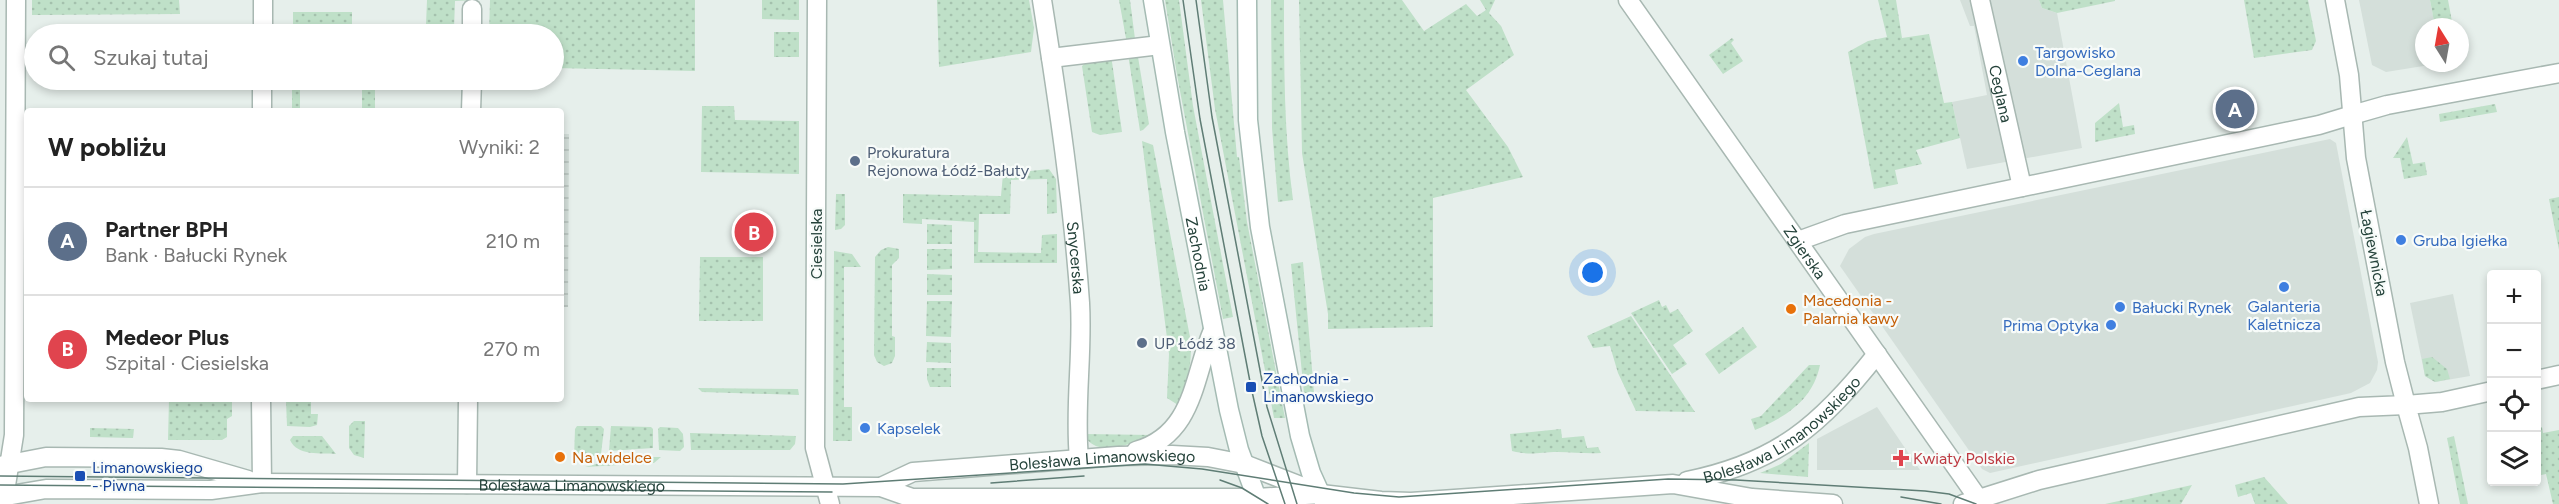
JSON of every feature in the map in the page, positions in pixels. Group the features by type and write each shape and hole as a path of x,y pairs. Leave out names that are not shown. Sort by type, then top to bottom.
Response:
{"street":[{"path":"2,499 5,465 14,435 16,0"},
{"path":"263,0 263,24"},
{"name":"Ciesielska","path":"818,0 815,448 827,496"},
{"name":"Snycerska","path":"1042,0 1064,145 1080,306 1076,419 1079,459"},
{"name":"Zachodnia","path":"1153,0 1231,422 1258,501"},
{"path":"1247,0 1248,120 1256,195 1300,436 1323,499"},
{"name":"Zgierska","path":"1628,0 1877,354 1974,502"},
{"name":"Ceglana","path":"1980,0 2022,187"},
{"name":"Łagiewnicka","path":"2335,0 2349,75 2356,158 2396,362 2418,448 2429,504"},
{"path":"472,9 472,24"},
{"path":"1051,58 1160,45"},
{"path":"1798,242 1845,225 2319,125 2387,105 2559,73"},
{"path":"262,90 262,108"},
{"path":"471,108 472,90"},
{"path":"1118,456 1156,443 1176,426 1195,390 1203,353 1213,330"},
{"name":"Bolesława Limanowskiego","path":"881,488 912,498 1258,501 1323,499 1411,502 1673,484 1736,468 1764,458 1787,444 1827,412 1877,354"},
{"path":"2541,379 2559,375"},
{"path":"1974,502 2039,480 2359,407 2442,402 2487,392"},
{"path":"261,402 262,483"},
{"path":"467,484 468,402"},
{"name":"Bolesława Limanowskiego","path":"2,499 46,489 211,490 262,483 467,484 827,496 881,488 913,472 1118,456 1172,455 1208,457 1244,464 1323,499"},
{"name":"Bolesława Limanowskiego","path":"5,465 46,457 161,458 179,460 235,478 262,483"},
{"name":"Bolesława Limanowskiego","path":"1673,484 1752,498 1833,504"},
{"path":"1489,504 1510,495"}],"shaded area":[{"name":"Targowisko Dolna-Ceglana","path":"1960,0 2039,0 2042,8 2057,13 2082,148 1967,169 1952,102 1987,95 1974,26 1970,26"},
{"path":"2359,0 2430,0 2433,18 2415,18 2415,67 2386,72 2372,65"},
{"path":"564,134 569,134 568,307 564,307"},
{"name":"Bałucki Rynek","path":"2330,139 2336,143 2378,362 2377,370 2370,383 2351,393 1990,473 1982,469 1840,266 1849,249 1865,237 1874,234"},
{"path":"2453,294 2470,376 2435,382 2425,376 2410,303"},
{"path":"1877,407 1920,470 1817,470 1817,439"}],"green space":[{"path":"32,0 179,0 180,14 32,15"},
{"path":"427,0 480,0 455,1 454,24 426,24"},
{"path":"490,0 695,0 695,71 564,68 564,24 489,24"},
{"path":"762,0 799,0 799,20 762,19"},
{"path":"937,0 1029,0 1034,28 1031,52 939,67"},
{"path":"1119,0 1130,0 1135,39 1127,44"},
{"path":"1165,0 1179,0 1193,106 1233,317 1223,319 1177,75"},
{"path":"1201,0 1223,0 1237,157 1239,157 1247,222 1285,418 1274,418 1215,109"},
{"path":"1271,0 1284,0 1286,125 1293,200 1278,202 1272,128"},
{"path":"1299,0 1402,0 1424,31 1466,4 1477,16 1486,10 1480,0 1495,0 1489,13 1501,26 1514,55 1466,90 1508,147 1523,177 1433,198 1433,327 1328,329 1328,314 1302,153"},
{"path":"1878,0 1896,0 1902,38 1929,34 1944,103 1952,102 1960,138 1916,150 1922,164 1895,170 1898,184 1874,189 1848,52 1868,41 1887,37"},
{"path":"2039,0 2115,1 2057,13 2042,8"},
{"path":"2244,0 2308,0 2316,41 2312,50 2254,58"},
{"path":"2430,0 2448,0 2451,18 2433,18"},
{"path":"293,12 352,12 352,24 293,24"},
{"path":"774,32 799,32 799,57 774,57"},
{"path":"1732,38 1734,40 1731,43 1743,61 1723,74 1709,55"},
{"path":"1128,54 1138,57 1149,124 1140,131"},
{"path":"1111,55 1122,132 1100,135 1092,132 1082,66 1088,61"},
{"path":"292,90 300,90 300,108 292,108"},
{"path":"362,90 375,90 375,108 362,108"},
{"path":"2119,103 2123,127 2134,125 2135,134 2095,142 2095,123"},
{"path":"2495,104 2497,112 2440,122 2439,114"},
{"path":"702,106 734,106 735,120 799,121 799,174 701,172"},
{"path":"2407,137 2413,164 2425,162 2427,175 2404,179 2400,158 2393,158"},
{"path":"1142,141 1153,145 1190,337 1189,371 1178,405 1167,398 1169,354"},
{"path":"1049,169 1056,179 1057,213 1047,214 1047,179 1011,180 1010,214 979,214 978,252 1041,253 1042,235 1057,234 1057,263 974,263 974,222 922,219 922,224 903,223 903,194 1001,196 1003,174"},
{"path":"836,194 845,194 845,225 835,230"},
{"path":"2559,197 2559,250 2549,199"},
{"path":"927,224 952,225 952,244 927,244"},
{"path":"888,247 899,249 899,258 892,265 892,336 895,337 895,356 892,363 884,366 877,362 874,355 875,257 881,250"},
{"path":"927,249 952,249 952,269 927,270"},
{"path":"834,251 852,254 861,267 844,267 844,407 852,407 852,441 833,441"},
{"path":"700,257 763,257 763,321 699,321"},
{"path":"1303,262 1314,393 1304,393 1291,264"},
{"path":"927,274 952,275 952,295 927,295"},
{"path":"1659,300 1662,307 1666,305 1670,313 1678,309 1693,331 1673,345 1687,364 1672,374 1631,313"},
{"path":"927,301 952,301 951,337 926,336"},
{"path":"1631,316 1695,412 1636,411 1618,373 1610,346 1593,348 1587,336"},
{"path":"1743,327 1757,347 1719,374 1705,354"},
{"path":"927,342 951,343 951,363 926,362"},
{"path":"2432,357 2447,369 2450,379 2435,382 2425,376 2422,359"},
{"path":"1809,365 1820,365 1805,398 1787,413 1755,430 1751,419 1761,416"},
{"path":"927,368 951,368 951,387 930,387"},
{"path":"698,388 798,389 799,395 702,392"},
{"path":"169,402 232,402 232,416 227,419 227,437 222,440 168,440"},
{"path":"286,402 311,402 311,414 318,414 317,425 287,426"},
{"path":"354,421 365,421 364,458 354,455 349,448 349,426"},
{"path":"577,426 601,426 604,429 601,454 576,461 574,458"},
{"path":"611,426 651,427 653,429 653,448 609,451"},
{"path":"660,427 678,428 683,434 684,447 680,451 659,450 658,429"},
{"path":"2541,427 2543,433 2559,430 2559,504 2553,504 2546,474 2541,475"},
{"path":"90,428 134,429 133,438 90,437"},
{"path":"1561,429 1562,438 1584,436 1587,448 1598,447 1601,453 1531,454 1512,451 1510,434"},
{"path":"690,433 796,436 795,444 790,450 691,450"},
{"path":"1084,434 1153,435 1126,445 1106,448 1089,442"},
{"path":"293,436 322,436 336,454 298,449 290,440"},
{"path":"2454,436 2468,504 2460,504 2447,438"},
{"path":"1809,443 1808,477 1760,473 1781,464"},
{"path":"622,457 661,457 654,463 585,467"},
{"path":"2264,477 2288,504 2255,504 2251,493 2238,497 2235,485"},
{"path":"2192,485 2181,504 2105,504"}],"tram line":[{"path":"1183,0 1200,119 1251,387 1262,436 1285,504"},
{"path":"1196,0 1212,117 1267,407 1297,504"},
{"path":"0,476 843,484 1145,464 1202,469 1354,493 1399,497 1668,479 1736,480 1925,491 1949,494 1976,504"},
{"path":"991,483 1084,476"},
{"path":"1220,480 1242,488 1268,504"},
{"path":"0,485 832,492"},
{"path":"1901,497 1941,504"}],"place":[{"name":"Targowisko Dolna-Ceglana","path":"2023,61"},
{"name":"Partner BPH","path":"2235,109"},
{"name":"Prokuratura Rejonowa Łódź-Bałuty","path":"855,161"},
{"name":"Medeor Plus","path":"754,232"},
{"name":"Gruba Igiełka","path":"2401,240"},
{"name":"Galanteria Kaletnicza","path":"2284,287"},
{"name":"Bałucki Rynek","path":"2120,307"},
{"name":"Macedonia - Palarnia kawy","path":"1791,309"},
{"name":"Prima Optyka","path":"2111,325"},
{"name":"UP Łódź 38","path":"1142,343"},
{"name":"Zachodnia - Limanowskiego","path":"1251,387"},
{"name":"Kapselek","path":"865,428"},
{"name":"Na widelce","path":"560,457"},
{"name":"Kwiaty Polskie","path":"1901,458"},
{"name":"Limanowskiego - Piwna","path":"80,476"}]}
